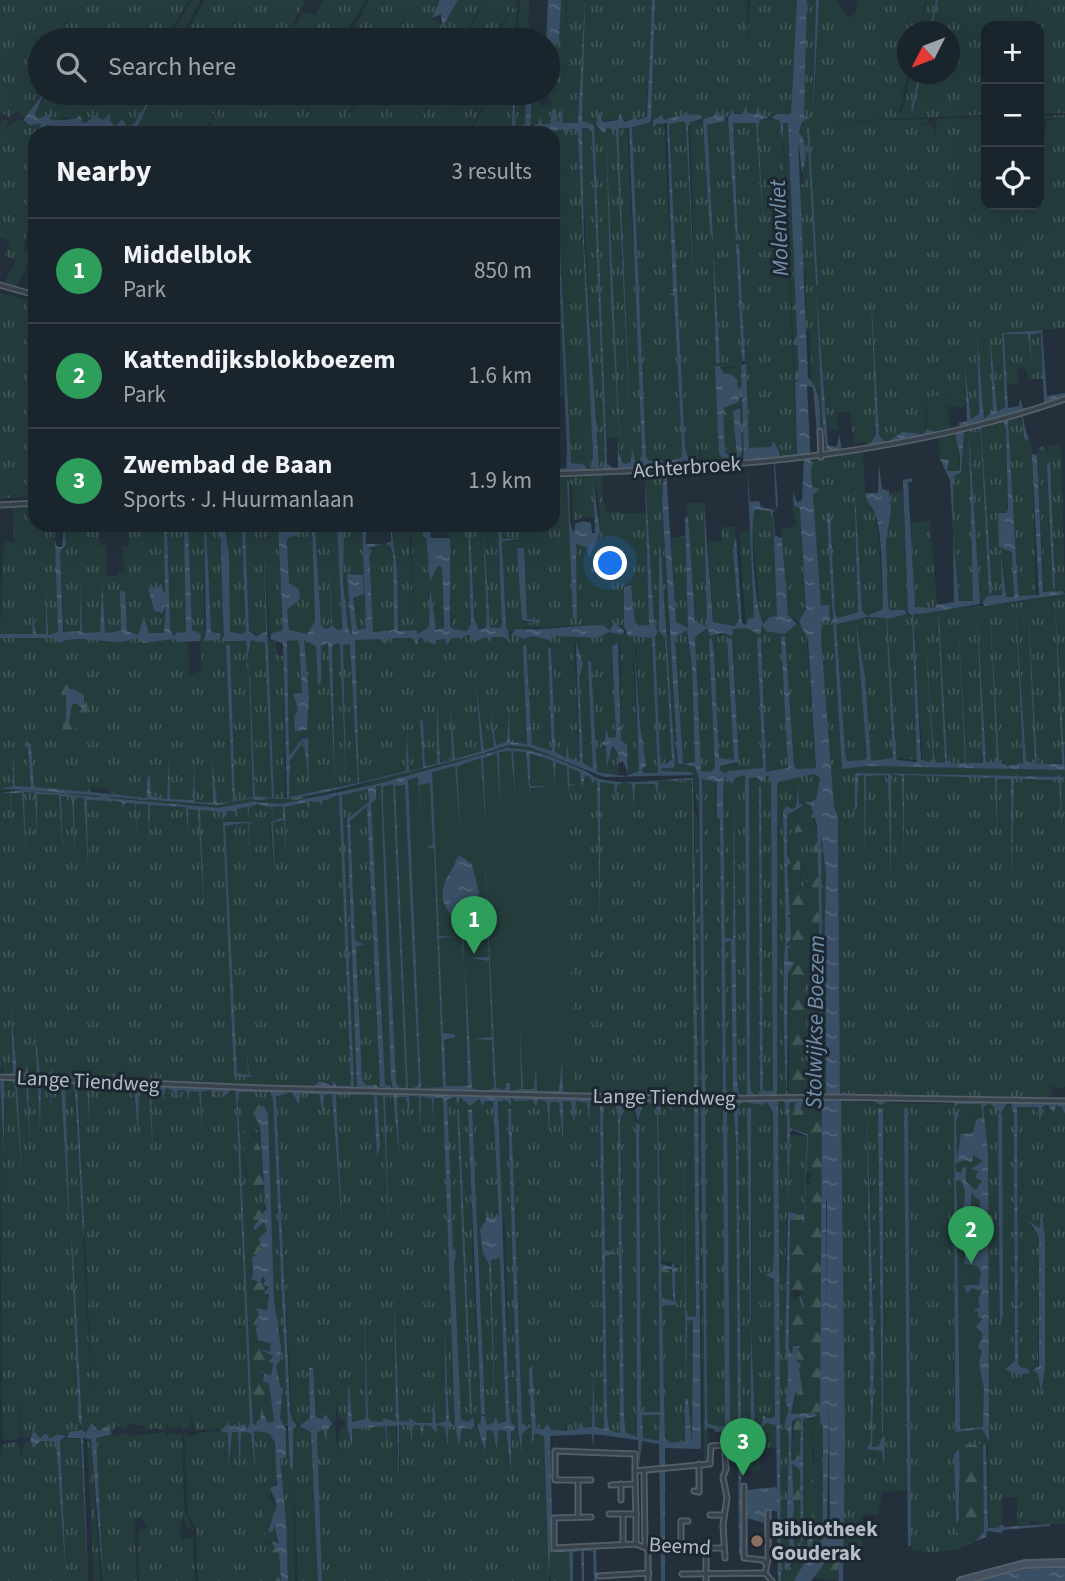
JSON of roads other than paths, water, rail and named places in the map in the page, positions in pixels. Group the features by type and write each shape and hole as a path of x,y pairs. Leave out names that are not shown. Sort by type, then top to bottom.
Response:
{"street":[{"path":"0,285 28,293"},
{"name":"Achterbroek","path":"560,474 704,467 821,457 951,433 1065,399"},
{"path":"820,430 821,457"},
{"path":"0,505 28,503"},
{"name":"Lange Tiendweg","path":"0,1077 261,1088 700,1099 833,1097 1065,1101"},
{"path":"694,1492 699,1492 704,1464 711,1446 724,1445 726,1474 723,1477 723,1493 727,1509 723,1515 725,1558"},
{"path":"591,1517 554,1518 554,1548 636,1544 635,1454 596,1454 585,1450 555,1451 555,1479 592,1480"},
{"path":"635,1471 704,1464"},
{"path":"644,1470 648,1581"},
{"path":"578,1481 578,1517"},
{"path":"621,1484 621,1500"},
{"path":"611,1485 635,1484"},
{"path":"744,1486 744,1558 763,1560 766,1564"},
{"path":"765,1573 768,1512"},
{"path":"609,1514 636,1514"},
{"path":"623,1514 623,1544"},
{"path":"710,1515 723,1515"},
{"path":"681,1549 681,1521 688,1521"},
{"name":"Beemd","path":"636,1544 659,1549 724,1548"},
{"path":"706,1549 706,1581"},
{"path":"961,1581 1025,1564 1065,1563"},
{"path":"599,1576 649,1573"},
{"path":"682,1574 765,1573 772,1581"}],"water":[{"path":"440,0 458,0 442,28 440,28 441,14 432,18"},
{"path":"548,0 561,0 560,28 547,28"},
{"path":"652,0 655,0 651,122 632,127 646,456 649,461 660,459 668,466 618,470 618,449 622,462 626,464 631,462 632,449 637,467 642,454 629,128 618,128 631,442 616,130 607,128 604,133 596,125 599,112 603,122 618,120 620,113 624,122 633,119 634,113 637,120 647,117"},
{"path":"797,0 807,0 804,116 809,118 802,122 799,132 805,151 802,172 798,138 808,378 817,393 820,414 819,456 813,387 807,386 812,487 820,489 813,495 821,605 829,605 830,621 822,622 821,638 834,807 838,817 840,1095 887,1102 880,1105 874,1101 841,1101 845,1435 843,1581 839,1581 838,1545 835,1556 829,1557 811,1581 794,1581 809,1554 807,1541 813,1537 812,1543 816,1545 823,1539 823,1426 820,1422 822,1103 803,1103 799,1110 794,1108 796,1102 789,1103 790,1128 808,1134 804,1224 800,1215 804,1213 807,1136 793,1130 790,1132 788,1210 787,1111 784,1101 828,1098 784,1096 787,1089 783,812 786,806 792,809 796,807 798,785 799,804 804,805 787,815 787,855 791,863 787,866 790,914 787,915 790,918 791,937 786,946 792,945 788,948 788,961 795,962 788,973 787,1090 789,1095 819,1094 817,826 811,805 805,803 816,800 820,778 814,774 778,782 777,786 777,1096 761,1096 759,786 763,1092 773,1091 771,782 767,775 761,783 757,777 749,778 750,1078 751,1092 757,1095 747,1097 745,775 735,778 732,784 725,776 723,791 725,938 733,939 734,787 737,1081 739,1093 743,1097 733,1094 731,941 725,942 726,1089 730,1096 723,1097 720,819 717,817 717,782 702,779 707,1096 702,1097 699,779 695,766 678,764 662,500 664,471 673,470 667,472 667,486 676,622 688,628 685,517 688,517 695,621 707,627 704,503 713,622 734,626 739,620 733,550 736,536 742,623 746,625 748,619 754,617 747,465 750,502 759,501 761,507 774,510 774,464 766,463 775,463 778,506 773,512 775,536 782,538 788,615 797,624 784,634 766,631 762,625 760,635 746,628 733,629 733,636 721,633 710,636 707,628 695,637 701,771 710,772 715,768 709,639 712,639 714,652 719,758 734,760 727,639 732,638 739,762 720,766 720,770 726,774 728,771 763,768 757,638 761,638 766,772 788,768 781,637 785,636 794,766 798,769 816,768 808,639 799,622 806,609 800,508 794,506 793,491 797,502 802,500 804,457 783,458 782,455 797,454 795,382 799,381 788,123 783,123 783,142 780,121 771,118 777,114 791,114","holes":["755,509 769,511 773,518 777,616 769,617 764,624 756,588 753,518","687,630 692,666 695,762 683,764 675,638","821,835 826,872 824,964 822,963","826,965 825,1094 821,1051","826,1200 827,1201 827,1325","829,1398 830,1528 827,1527"]},
{"path":"816,0 819,0 813,116"},
{"path":"585,1 582,121 594,125 607,464 615,469 601,471 605,459 592,133 588,128 582,128 584,242 599,469 590,468 593,457 578,134 576,129 569,129 566,137 560,126 533,126 538,124 541,117 542,124 550,124 552,110 556,109 558,124 562,107 563,123 578,123"},
{"path":"35,105 39,105 35,114 38,119 50,114 50,119 56,120 75,119 80,115 82,122 86,123 95,115 103,120 111,113 110,120 114,126 40,126 41,124 29,125 23,120"},
{"path":"148,105 138,126 129,126 134,124"},
{"path":"513,105 516,126 512,126"},
{"path":"526,105 531,105 530,126 520,126 525,125"},
{"path":"758,105 760,114 769,117 760,120 758,127 764,239 756,123 733,123 736,240 728,118 733,109 734,114 742,114 746,106 748,113 756,114"},
{"path":"717,108 718,115 725,115 725,121 707,125 713,240 710,233 703,119 714,116"},
{"path":"686,114 701,115 702,119 690,122 688,127 694,287 686,124 683,121 669,124 685,447 690,465 671,466 671,460 681,458 682,449 674,296 668,294 673,293 667,123 657,124 653,128 653,120 662,115 664,120"},
{"path":"122,119 126,126 116,126"},
{"path":"606,137 620,446 611,301"},
{"path":"713,244 720,362 718,363 716,362"},
{"path":"736,244 739,244 745,361 742,361"},
{"path":"560,248 571,463 583,464 588,470 560,472 560,468 566,468"},
{"path":"816,284 828,445 837,447 839,434 842,451 827,454 822,416"},
{"path":"871,295 879,435 886,443 902,432 923,434 927,429 940,433 868,447 876,434"},
{"path":"1042,330 1047,396 1065,393 1065,396 1044,403 1041,333 1030,335 1031,362 1028,334 1004,334 1008,408 1019,406 1020,399 1024,410 960,428 959,423 967,421 965,369 971,419 979,414 977,334 984,419 993,411 990,335 997,411 1005,408 1002,333"},
{"path":"746,364 749,448 771,447 774,441 780,455 778,458 746,462 744,460 741,365"},
{"path":"715,366 720,366 722,373 733,375 737,380 739,402 723,408 725,452 733,458 737,456 733,411 740,408 742,451 739,458 742,462 725,463 719,453"},
{"path":"1028,413 1023,416 1024,422 1030,444 1032,454 1037,455 1043,592 1062,591 1065,594 985,606 982,602 987,596 1002,595 1001,554 1006,597 1014,597 1012,552 999,547 998,513 1006,513 1008,509 1006,428 1003,422 985,426 1005,420 1008,420 1018,593 1019,596 1039,595 1032,456 1029,441 1024,438 1022,417 1017,416"},
{"path":"981,427 992,592 989,595 981,436 980,430 975,429"},
{"path":"969,430 980,604 913,615 921,760 930,762 933,758 925,628 934,758 937,763 945,762 939,617 947,761 952,764 965,763 958,613 966,763 983,763 977,611 986,762 997,762 990,609 999,762 1007,766 1023,763 1016,611 1026,761 1035,764 1028,606 1037,764 1062,764 1055,601 1065,770 866,766 842,769 827,519 830,512 835,614 838,618 858,612 854,479 862,610 867,616 883,609 878,522 865,493 878,493 879,465 882,489 889,491 891,511 886,541 888,607 890,610 904,610 907,614 887,619 897,760 917,762 912,616 908,612 903,480 912,478 912,482 908,482 915,607 934,608 954,602 953,534 959,601 973,601","holes":["868,617 886,618 893,758 871,761 865,677 856,623 867,757 865,760 847,761 836,624"]},
{"path":"964,431 961,472 953,478 953,528 950,480 940,459 949,460 947,471 960,471 955,433"},
{"path":"1050,462 1055,588 1053,589 1047,465"},
{"path":"645,475 654,622 658,632 655,637 660,763 666,764 672,759 665,637 659,632 661,555 675,765 673,768 662,768 661,771 692,772 693,775 604,777 530,747 509,745 470,757 322,793 286,799 255,798 217,805 0,788 13,786 13,750 15,786 31,787 28,748 25,746 27,734 27,742 31,744 34,787 88,792 89,788 91,792 147,798 147,778 150,775 151,796 167,799 169,759 170,799 193,800 194,759 195,802 213,803 212,760 217,803 233,802 226,645 230,645 235,801 253,797 249,673 246,660 247,645 246,641 224,641 220,532 226,532 229,557 230,632 242,634 246,631 242,532 245,532 249,631 256,636 266,632 263,532 274,798 287,798 283,643 270,639 272,633 282,631 283,627 278,532 300,532 300,535 289,537 287,541 289,583 299,589 300,599 287,610 289,630 307,634 315,621 312,532 315,532 321,626 325,629 331,627 329,560 332,625 337,630 342,629 337,532 343,532 343,582 348,629 352,635 347,574 363,575 364,594 353,598 357,630 366,628 362,532 366,532 366,544 382,544 369,548 373,632 394,630 393,554 390,545 385,544 391,541 392,532 397,570 398,631 416,630 418,634 429,627 430,587 436,630 444,628 442,567 438,566 430,581 426,532 430,532 431,538 450,538 450,626 467,631 471,623 468,532 474,617 478,629 485,628 487,624 483,532 490,628 500,628 502,624 498,532 502,532 502,539 522,538 502,542 506,628 509,632 507,640 503,637 492,637 489,642 487,637 474,642 469,635 462,638 461,642 460,638 452,638 447,645 445,639 436,640 435,645 419,637 417,645 412,638 390,638 385,644 382,639 355,640 359,783 406,771 407,731 409,771 423,768 420,720 423,721 425,766 437,764 437,702 440,763 452,760 450,702 455,759 481,751 476,682 484,750 494,747 491,712 496,745 507,742 509,711 510,742 527,744 523,646 526,645 532,745 552,751 548,648 551,648 555,752 566,758 567,744 569,758 580,762 576,641 583,664 579,678 583,763 593,769 588,662 591,661 597,772 625,776 639,771 634,640 640,725 646,765 642,770 644,773 658,773 652,638 628,636 624,625 624,587 631,585 635,622 639,626 649,625","holes":["251,640 265,643 272,798 255,796 247,661","299,640 302,693 293,694 298,710 294,717 295,731 307,730 309,697 304,640 316,646 318,686 321,682 321,646 328,643 335,784 332,646 336,643 340,645 346,780 343,645 350,644 358,783 289,797 290,760 304,741 309,785 308,738 302,739 289,756 287,641"]},
{"path":"567,481 570,521 574,535 575,524 583,521 591,523 592,533 595,533 593,481 600,532 589,558 587,547 576,544 577,619 573,619"},
{"path":"65,532 66,545 60,552 63,632 80,631 81,581 82,633 100,632 102,581 105,633 121,631 120,591 125,592 127,631 138,635 144,617 149,633 164,633 166,604 163,613 154,611 148,588 161,586 165,594 164,532 167,532 170,630 174,637 176,633 186,632 184,532 188,532 192,630 201,634 200,641 178,642 174,639 143,643 136,638 117,642 78,639 59,643 51,638 0,638 0,634 33,634 32,613 36,634 46,634 46,585 48,635 58,632 55,540 57,547 62,547"},
{"path":"204,532 206,532 211,632 221,634 219,640 204,641"},
{"path":"517,548 524,548 527,619 538,620 537,623 522,620"},
{"path":"614,622 624,631 623,635 608,632 598,638 557,636 549,640 532,636 525,639 511,635 515,629 592,625 603,625 610,631"},
{"path":"618,643 621,740 627,745 628,773 623,761 619,763 618,753 612,746 607,767 606,746 601,744 605,739 606,728 609,738 616,737 612,646"},
{"path":"74,689 84,695 84,710 77,703 72,704 69,724 66,724 66,690"},
{"path":"507,748 545,755 597,778 611,781 693,778 698,1097 689,1096 694,1092 692,780 658,781 658,798 655,784 635,784 634,810 632,784 625,782 617,785 616,803 614,784 600,782 600,917 597,781 585,775 582,788 580,772 569,768 569,784 577,785 569,786 568,796 567,766 555,762 555,784 553,761 530,753 530,786 549,786 530,788 530,797 526,752 513,751 515,794 511,751 499,752 500,808 497,753 483,758 486,830 481,758 457,766 460,827 455,766 432,772 439,936 458,937 439,938 443,1033 455,1034 455,1037 444,1040 446,1086 468,1086 465,964 472,1088 479,1090 478,1092 423,1088 443,1087 434,849 426,847 433,845 430,783 419,785 421,823 418,777 408,780 421,1090 411,1089 419,1085 405,785 395,786 408,1090 404,1089 406,1085 393,784 383,787 383,805 396,1083 401,1089 393,1089 391,1079 381,785 376,786 376,799 371,804 385,1085 391,1086 390,1089 380,1086 367,806 350,821 355,941 364,944 356,947 362,1080 366,1085 377,1085 377,1088 357,1088 347,819 369,802 368,789 342,795 354,1088 313,1087 320,1081 332,1086 333,1080 337,1086 350,1086 351,1081 339,795 322,801 322,808 320,802 309,801 309,809 307,802 285,807 286,859 284,820 273,822 275,885 269,822 283,818 283,806 272,807 273,816 271,807 257,804 249,807 249,818 247,807 237,809 237,819 235,811 228,811 223,820 222,812 200,810 205,923 198,810 188,809 188,835 186,807 150,805 149,843 148,804 136,804 137,841 135,803 125,803 123,807 122,802 112,801 110,804 109,801 87,800 88,865 84,798 74,797 75,856 72,797 61,796 63,857 59,795 37,794 37,837 35,793 24,792 26,855 22,793 11,793 12,831 10,793 0,793 22,790 218,808 250,802 281,804 378,784"},
{"path":"855,773 1065,777 1061,782 1062,836 1059,780 1014,779 1012,884 1011,779 997,779 997,835 995,778 904,775 904,860 902,776 891,774 891,883 888,775 866,776 865,861 864,775 858,776 857,807 850,818 855,807"},
{"path":"223,822 253,822 249,824 251,873 248,823 237,824 237,840 236,824 225,826 237,1074 248,1075 247,1051 249,1075 253,1077 234,1076"},
{"path":"484,833 496,1088 504,1090 507,1083 510,1084 510,1093 482,1092 494,1088 492,1040 473,1039 492,1037 489,961 469,958 489,957"},
{"path":"459,855 472,864 479,893 475,909 464,928 463,962 461,925 449,912 443,899 444,885"},
{"path":"11,1009 17,1074 26,1072 26,1059 28,1073 37,1072 35,1028 40,1074 49,1075 51,1069 53,1076 69,1079 8,1076 13,1072"},
{"path":"520,1029 523,1089 534,1089 536,1068 537,1091 559,1091 562,1060 563,1094 514,1093 514,1090 521,1089"},
{"path":"0,1078 230,1091 224,1096 224,1092 216,1091 213,1098 211,1090 201,1092 202,1130 199,1092 190,1091 187,1100 187,1091 178,1090 175,1099 174,1091 166,1088 163,1099 162,1090 151,1090 153,1159 149,1089 139,1088 138,1134 134,1087 114,1089 89,1086 90,1131 87,1088 77,1085 83,1235 75,1093 73,1084 65,1085 70,1236 61,1085 52,1085 51,1110 50,1085 41,1084 40,1128 38,1085 28,1083 30,1146 26,1083 17,1083 22,1181 15,1087 13,1082 4,1080 4,1152"},
{"path":"233,1090 286,1090 287,1094 276,1096 290,1409 292,1420 297,1425 293,1430 293,1469 290,1468 273,1099 270,1092 239,1092 238,1103 251,1390 253,1424 256,1425 260,1423 261,1408 268,1423 274,1421 269,1384 263,1381 264,1374 259,1370 271,1376 273,1364 269,1361 273,1356 257,1348 270,1352 271,1343 258,1340 256,1330 259,1316 256,1308 267,1310 269,1294 263,1293 269,1287 263,1285 263,1276 260,1283 251,1279 252,1258 262,1250 259,1238 267,1231 264,1222 255,1230 253,1228 266,1209 260,1128 255,1115 263,1105 268,1114 274,1301 281,1347 280,1361 276,1366 282,1394 280,1418 286,1429 286,1457 280,1459 288,1581 281,1581 279,1552 271,1543 274,1541 279,1544 274,1525 273,1531 268,1532 277,1505 270,1488 277,1485 275,1443 269,1433 254,1431 255,1469 251,1433 241,1432 240,1469 238,1432 232,1432 229,1468 228,1433 220,1431 229,1422 230,1426 240,1427 244,1423 247,1429 250,1423 236,1092"},
{"path":"290,1090 700,1101 778,1100 781,1581 778,1581 777,1511 765,1511 766,1559 764,1523 747,1518 748,1490 777,1487 776,1425 766,1423 761,1429 741,1431 742,1555 739,1555 738,1430 716,1432 713,1428 725,1425 723,1110 727,1110 730,1423 736,1424 738,1417 736,1139 733,1103 729,1103 727,1108 718,1104 712,1107 709,1103 705,1105 707,1422 701,1104 698,1105 701,1446 700,1449 665,1448 665,1581 661,1581 659,1444 642,1441 639,1466 638,1440 594,1434 593,1447 592,1434 550,1436 550,1550 596,1550 597,1581 594,1581 593,1551 584,1551 582,1581 581,1551 573,1552 573,1581 570,1581 569,1552 550,1552 549,1581 544,1436 535,1433 532,1444 529,1368 532,1366 536,1428 543,1429 547,1424 551,1430 567,1431 568,1423 570,1430 577,1430 581,1422 583,1428 592,1427 593,1370 595,1427 604,1429 600,1103 590,1101 589,1122 587,1103 576,1101 574,1123 571,1101 563,1101 563,1143 559,1102 550,1102 549,1131 547,1102 538,1099 536,1107 533,1100 515,1101 511,1098 511,1106 506,1100 498,1102 509,1407 511,1423 517,1427 511,1432 511,1472 506,1431 498,1430 497,1450 493,1431 487,1429 485,1451 477,1425 481,1422 481,1416 485,1416 487,1425 494,1423 495,1417 499,1424 506,1421 500,1258 491,1260 495,1414 489,1264 483,1254 480,1230 486,1220 486,1209 490,1218 499,1216 493,1101 485,1101 483,1106 479,1099 470,1106 460,1097 458,1106 456,1097 447,1099 453,1250 456,1253 454,1263 461,1420 468,1422 473,1417 475,1425 471,1429 462,1428 459,1446 455,1425 443,1098 434,1098 433,1119 432,1099 421,1096 420,1132 419,1097 409,1096 410,1119 406,1097 397,1097 399,1156 393,1095 385,1095 389,1234 383,1096 377,1095 380,1146 377,1158 374,1095 336,1095 342,1227 332,1094 324,1095 323,1113 319,1094 300,1094 299,1105","holes":["614,1100 618,1115 620,1433 609,1430 607,1415 605,1256 617,1253 605,1250 604,1103","644,1101 655,1105 657,1112 660,1412 641,1412 639,1124 636,1124 637,1437 626,1433 624,1418 620,1121 623,1102 633,1103 638,1121","744,1102 762,1105 767,1102 773,1112 774,1248 773,1271 766,1275 774,1279 775,1417 767,1419 763,1415 762,1424 755,1426 751,1324 751,1423 741,1419 739,1105","680,1103 683,1112 686,1104 694,1105 694,1317 688,1316 686,1307 683,1114 686,1395 687,1321 693,1320 692,1445 688,1399 685,1399 685,1441 672,1443 665,1439 662,1306 675,1305 675,1271 680,1268 675,1267 674,1262 671,1267 661,1264 658,1112 663,1104 669,1104 670,1111 674,1104","672,1269 673,1301 667,1299 662,1303 661,1270","642,1415 660,1415 659,1441 643,1438"]},
{"path":"953,1101 1008,1102 1003,1110 998,1111 990,1103 983,1107 988,1151 989,1441 982,1429 955,1432 954,1117 955,1111 959,1113 956,1122 957,1160 961,1134 973,1133 976,1120 983,1117 981,1104 959,1104 955,1107","holes":["973,1155 983,1161 971,1169 978,1171 975,1177 982,1181 976,1190 966,1182 966,1167 962,1168 962,1173 956,1171 955,1163 966,1160 972,1163","961,1180 965,1191 964,1209 971,1206 971,1193 980,1201 980,1213 973,1210 967,1223 980,1228 980,1245 974,1242 975,1237 971,1234 958,1237 956,1181","957,1240 962,1242 964,1264 977,1266 981,1272 979,1285 964,1285 967,1294 972,1288 982,1291 978,1299 980,1307 973,1311 979,1312 977,1316 982,1319 976,1327 983,1334 978,1347 982,1351 979,1363 984,1389 983,1427 960,1429"]},
{"path":"1011,1102 1065,1103 1065,1114 1062,1107 1056,1105 1054,1113 1047,1105 1042,1107 1040,1123 1038,1107 1017,1107 1018,1363 1020,1367 1029,1369 1029,1373 1017,1375 1005,1369 1015,1361 1014,1116"},
{"path":"867,1106 874,1351 872,1447 878,1447 883,1436 885,1437 884,1466 882,1451 867,1449 871,1441"},
{"path":"747,1108 751,1108 751,1321 750,1320"},
{"path":"878,1108 883,1109 883,1434 882,1432"},
{"path":"904,1108 908,1108 911,1546 908,1546"},
{"path":"459,1109 472,1414 470,1414"},
{"path":"472,1109 485,1414 481,1414 468,1110"},
{"path":"508,1109 511,1109 522,1423 529,1428 522,1434 522,1454 518,1429"},
{"path":"998,1114 1002,1114 1003,1315 1000,1326"},
{"path":"1041,1210 1045,1237 1045,1369 1041,1392 1038,1374 1033,1370 1039,1366 1039,1237 1031,1224 1024,1219 1040,1228"},
{"path":"788,1212 797,1214 790,1221 789,1350 792,1355 793,1346 801,1346 795,1352 797,1362 801,1364 799,1368 802,1389 795,1394 791,1414 814,1413 818,1416 803,1419 803,1540 788,1570 786,1565 791,1559 787,1518 789,1437 785,1420 789,1410 785,1400 788,1374 785,1348","holes":["798,1418 801,1420 800,1458 795,1462 791,1459 792,1421","792,1464 800,1470 801,1541 795,1548 791,1528 794,1508"]},
{"path":"71,1238 73,1251 82,1427 79,1422"},
{"path":"394,1294 399,1421 409,1422 409,1418 418,1423 432,1423 434,1400 436,1424 446,1421 444,1328 449,1420 454,1426 448,1428 448,1445 445,1427 437,1425 436,1433 431,1426 424,1425 422,1437 420,1425 412,1425 412,1444 409,1425 399,1425 399,1480 397,1426 387,1426 387,1444 385,1426 352,1429 352,1446 347,1425 349,1382 352,1422 366,1419 364,1307 368,1418 371,1421 382,1422 384,1418 396,1422"},
{"path":"309,1368 313,1368 316,1417 322,1419 325,1414 333,1424 327,1430 327,1442 323,1430 317,1432 322,1581 318,1581 311,1432 299,1426 310,1418"},
{"path":"92,1423 99,1431 107,1426 112,1434 96,1438 103,1581 91,1439 83,1438 88,1581 81,1440 67,1438 69,1432 82,1430 86,1433"},
{"path":"33,1430 40,1438 46,1433 50,1439 58,1434 66,1436 60,1441 66,1576 56,1442 40,1441 34,1448 30,1441"},
{"path":"986,1444 988,1528 998,1528 1002,1524 1004,1527 1050,1526 1003,1530 1002,1533 987,1531 986,1537 976,1541 984,1531 983,1445"},
{"path":"959,1449 959,1519 956,1524 954,1454"},
{"path":"1065,1568 1065,1581 981,1581 1027,1569"}],"waterway":[{"path":"932,21 937,0"},
{"path":"912,110 918,84"},
{"path":"808,128 817,284"},
{"path":"800,1297 803,1307"},
{"path":"706,1420 706,1425 717,1428"}],"place":[{"name":"Middelblok","path":"474,954"},
{"name":"Kattendijksblokboezem","path":"971,1264"},
{"name":"Zwembad de Baan","path":"743,1476"},
{"name":"Bibliotheek Gouderak","path":"757,1541"}],"water label":[{"name":"Molenvliet","path":"779,228"},
{"name":"Stolwijkse Boezem","path":"815,1022"}]}
